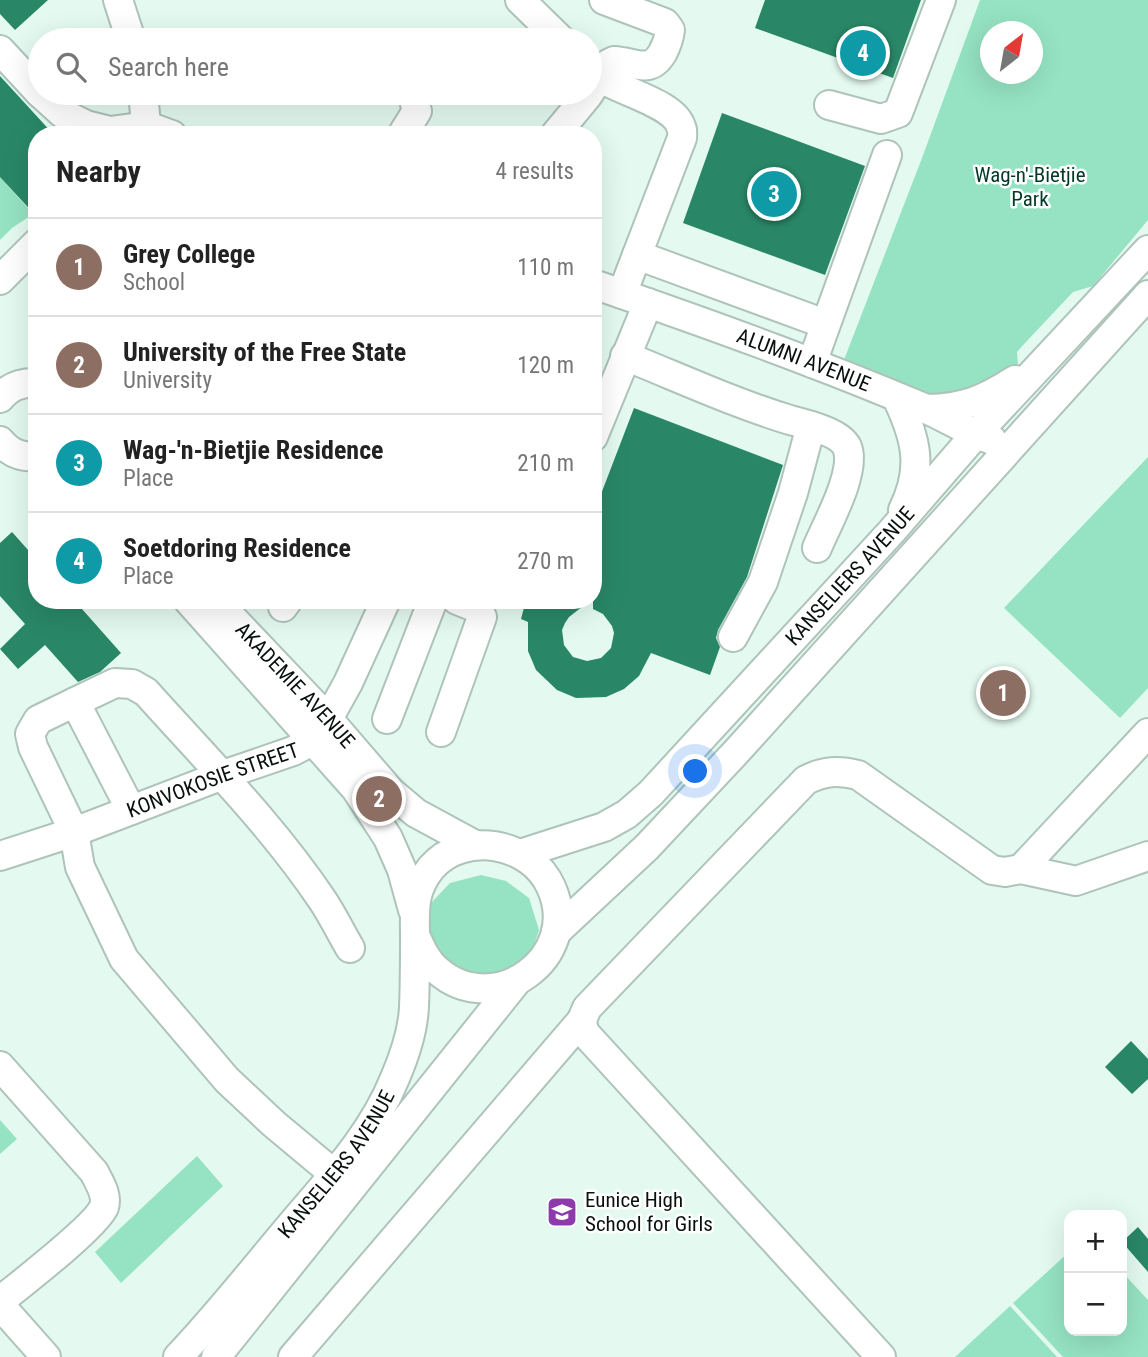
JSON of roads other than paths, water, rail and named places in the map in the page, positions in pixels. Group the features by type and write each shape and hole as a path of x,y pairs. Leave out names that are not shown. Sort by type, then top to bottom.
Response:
{"street":[{"path":"118,0 127,28"},
{"path":"520,0 549,28"},
{"path":"602,69 614,61 645,66 656,64 669,41 670,30 665,23 604,0"},
{"path":"830,105 881,119 898,113 941,0"},
{"path":"0,50 28,80"},
{"path":"602,77 663,107 675,116 681,126 682,138 637,254 635,299 625,356 602,414"},
{"path":"53,105 62,113 90,126"},
{"path":"147,105 153,126"},
{"path":"408,126 417,111 415,105"},
{"path":"561,126 575,105"},
{"path":"811,363 887,155"},
{"path":"0,262 9,254 28,247"},
{"name":"KANSELIERS AVENUE","path":"520,854 604,827 627,814 660,784 892,531 975,435 1148,250"},
{"path":"0,279 28,252"},
{"path":"637,254 825,324"},
{"name":"ALUMNI AVENUE","path":"602,287 811,363 927,409 975,435 1011,446"},
{"name":"KANSELIERS AVENUE","path":"216,1357 516,982 534,970 548,953 556,932 648,847 1140,304"},
{"path":"625,356 842,440 847,448 849,466 817,548"},
{"path":"927,409 975,403 1051,356"},
{"path":"0,398 9,389 28,380"},
{"path":"892,531 911,493 915,478 915,446 897,398"},
{"path":"733,637 763,582 778,541 811,426"},
{"path":"1,444 11,452 28,456"},
{"path":"778,541 817,548 857,568"},
{"name":"AKADEMIE AVENUE","path":"197,609 321,730 391,792 416,813 475,845"},
{"name":"AKADEMIE AVENUE","path":"222,609 321,730 388,838 402,870 414,923"},
{"path":"321,730 382,609"},
{"path":"387,719 429,609"},
{"path":"441,732 482,617 478,609"},
{"path":"366,645 409,661"},
{"path":"334,1174 274,1124 215,1068 124,959 80,867 74,832 33,747 30,734 38,720 115,683 132,684 146,692 223,775 324,902 350,948"},
{"path":"75,702 131,810"},
{"name":"KONVOKOSIE STREET","path":"3,848 74,832 293,751 321,730"},
{"path":"1021,869 1148,733"},
{"path":"293,1357 582,1020 587,1009 600,994 806,780 821,773 840,771 858,775 992,870 1005,872 1021,869 1076,881 1148,856"},
{"path":"475,845 498,846 520,854 538,868 551,887 557,909 556,932"},
{"name":"KANSELIERS AVENUE","path":"184,1351 334,1174 374,1121 396,1077 414,1010 414,923 419,887 432,867 452,852 475,845"},
{"path":"414,923 423,954 437,970 454,982 475,988 496,988 516,982"},
{"path":"582,1020 584,1032 881,1357"},
{"path":"0,1066 94,1172 103,1189 105,1205 98,1216 0,1303 46,1357"},
{"path":"28,1336 68,1357"},
{"path":"164,1357 184,1351"}],"place":[{"name":"Soetdoring Residence","path":"863,53"},
{"name":"Wag-'n-Bietjie Residence","path":"774,194"},
{"name":"Grey College","path":"1003,693"},
{"name":"University of the Free State","path":"379,799"},
{"name":"Eunice High School for Girls","path":"562,1212"}],"park label":[{"name":"Wag-n'-Bietjie Park","path":"1030,187"}]}
